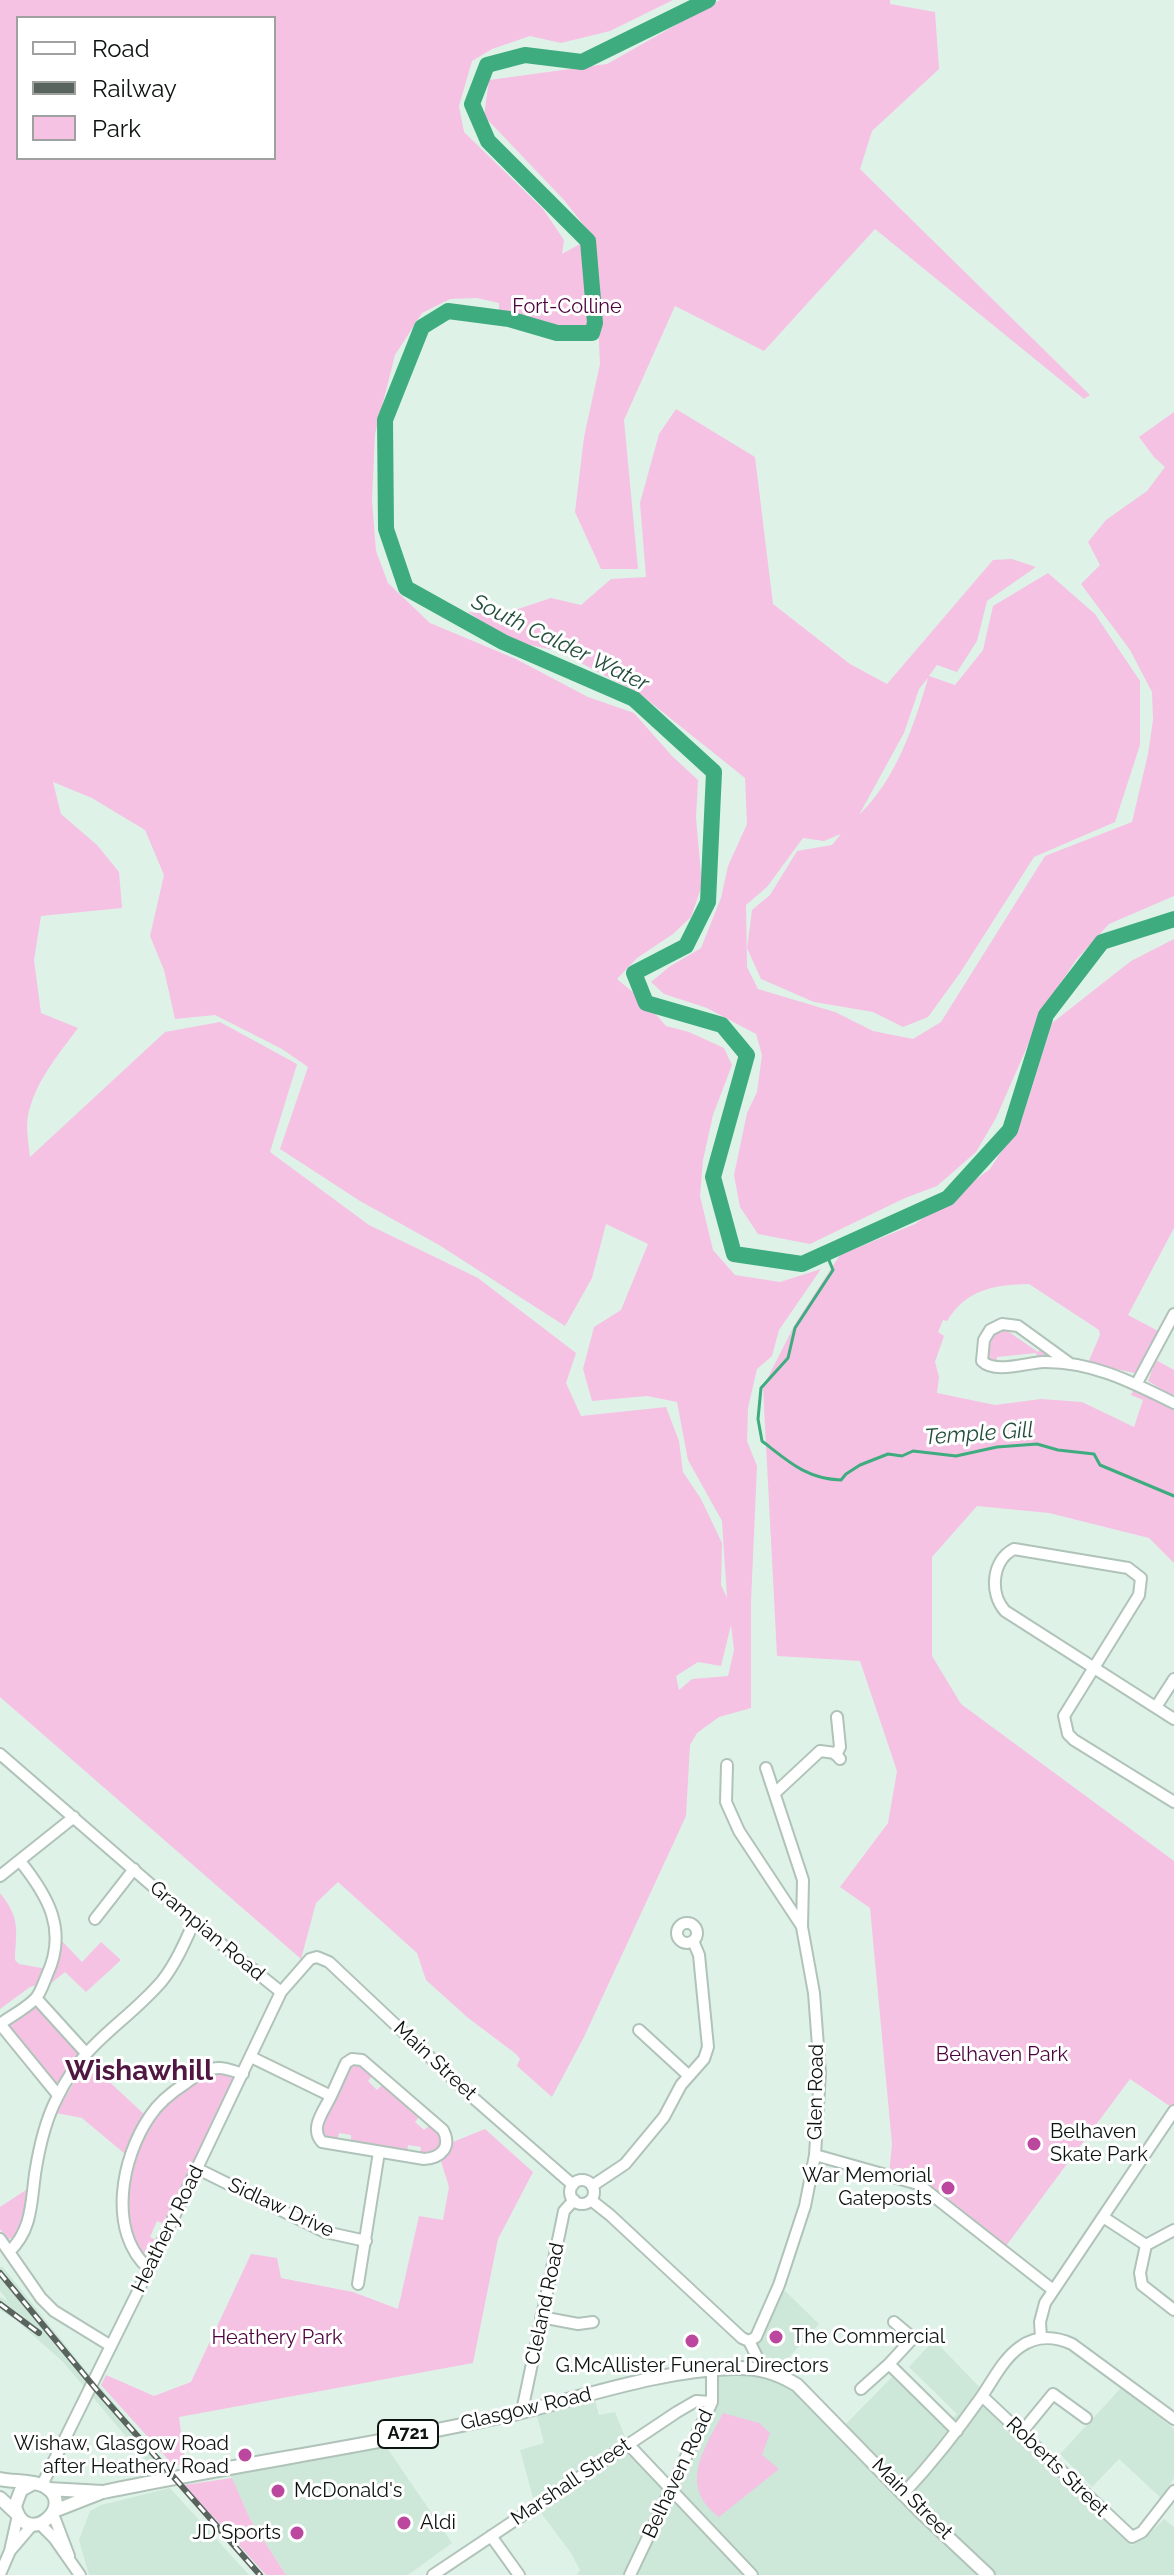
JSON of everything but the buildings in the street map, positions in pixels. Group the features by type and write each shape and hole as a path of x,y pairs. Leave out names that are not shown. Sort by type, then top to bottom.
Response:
{"main road":[{"name":"Main Street","path":"712,2370 763,2369 797,2385 988,2575"},
{"name":"Glasgow Road","path":"53,2512 103,2492 522,2411 677,2374 712,2370"},
{"name":"Glasgow Road","path":"0,2479 103,2492"},
{"path":"0,2498 17,2514 36,2524 53,2512 55,2501 41,2486 26,2486 17,2494 17,2514"}],"street":[{"path":"1137,1383 1174,1314"},
{"path":"1069,1363 1010,1323 990,1330 980,1354 982,1361 992,1367 1069,1363 1137,1383 1174,1403"},
{"path":"1174,1719 1093,1669 1000,1606 995,1573 1004,1554 1014,1549 1128,1568 1141,1578 1139,1595 1093,1669 1064,1716 1068,1734 1074,1740 1174,1802"},
{"path":"1156,1707 1174,1679"},
{"path":"775,1793 815,1754 827,1751 838,1757 837,1717"},
{"name":"Grampian Road","path":"0,1754 194,1922 281,1992"},
{"name":"Glen Road","path":"727,1765 726,1802 739,1831 802,1927"},
{"name":"Glen Road","path":"749,2341 756,2337 792,2251 805,2206 815,2155 820,2073 814,1993 802,1927 803,1880 766,1768"},
{"path":"0,1876 74,1817"},
{"path":"20,1861 48,1901 56,1929 51,1967 36,1998 0,2024 58,2095"},
{"name":"Grampian Road","path":"95,1919 134,1869"},
{"path":"9,2252 22,2238 28,2224 40,2147 58,2095 85,2052 161,1982 183,1947 194,1922"},
{"path":"592,2186 625,2164 664,2117 708,2047 699,1955 693,1941"},
{"name":"Main Street","path":"295,1973 310,1959 317,1957 329,1962 470,2095 573,2185"},
{"name":"Heathery Road","path":"41,2486 198,2169 281,1992 295,1973"},
{"path":"36,1998 85,2052"},
{"path":"639,2030 688,2075"},
{"path":"251,2057 331,2096"},
{"path":"352,2059 362,2060 443,2130 447,2138 445,2150 433,2158 322,2142 315,2128 331,2096 346,2063 352,2059"},
{"path":"149,2269 135,2256 129,2242 123,2206 127,2166 147,2119 164,2100 198,2075 219,2068 243,2074"},
{"path":"1041,2338 1042,2311 1053,2290 1170,2125 1174,2111"},
{"path":"358,2284 379,2152"},
{"path":"815,2155 918,2184 1053,2290"},
{"name":"Sidlaw Drive","path":"198,2169 325,2232 366,2241"},
{"path":"583,2181 592,2186 594,2193 591,2200 580,2204 574,2200 571,2193 573,2185 583,2181"},
{"name":"Cleland Road","path":"522,2411 564,2211 574,2200"},
{"path":"591,2200 742,2338 749,2341 763,2369"},
{"path":"1103,2217 1146,2245"},
{"path":"1174,2230 1146,2245 1140,2273 1142,2285 1174,2310"},
{"path":"0,2239 41,2298 54,2311 111,2346"},
{"path":"541,2317 578,2324 593,2322"},
{"path":"861,2389 913,2338 894,2322"},
{"path":"904,2493 957,2431 1011,2354 1030,2341 1059,2338 1072,2344 1174,2419"},
{"path":"889,2364 957,2431"},
{"name":"Belhaven Road","path":"630,2575 712,2402 712,2370"},
{"path":"1021,2433 1053,2394 1086,2418"},
{"name":"Roberts Street","path":"982,2396 1132,2537 1142,2532 1174,2491"},
{"name":"Marshall Street","path":"433,2575 696,2401 712,2402"},
{"path":"628,2444 752,2575"},
{"path":"53,2512 70,2560"},
{"path":"0,2574 10,2551 17,2514"},
{"path":"10,2551 36,2524 80,2575"},
{"path":"491,2536 519,2575"}],"shaded area":[{"path":"2,2266 169,2468 155,2471 63,2362 16,2320 0,2310 0,2297 8,2301 0,2291"},
{"path":"779,2285 819,2324 784,2363 780,2375 841,2429 892,2377 943,2427 957,2414 909,2367 934,2340 1132,2545 1144,2539 1164,2519 1174,2527 1174,2575 577,2575 580,2570 571,2553 535,2505 520,2450 544,2443 535,2408 593,2393 599,2415 615,2412 628,2444 671,2490 712,2402 712,2370 744,2368 744,2361"},
{"path":"1121,2388 1174,2429 1174,2478 1161,2498 1119,2459 1092,2487 1060,2454"},
{"path":"381,2439 452,2543 408,2575 286,2575 250,2519 227,2468"},
{"path":"170,2488 249,2575 89,2575 79,2540 90,2511 101,2505"}],"green space":[{"name":"Fort-Colline","path":"0,0 673,0 610,31 561,43 530,36 492,49 472,61 459,106 464,132 543,209 564,240 562,254 587,240 595,324 590,333 544,328 499,314 499,303 477,298 450,299 422,313 395,355 375,434 372,500 376,551 388,583 430,623 516,659 588,697 634,713 698,780 696,818 702,885 691,917 673,934 637,958 617,979 646,1003 666,1026 689,1032 724,1048 732,1065 713,1115 703,1160 700,1196 713,1250 735,1275 780,1282 821,1269 779,1330 772,1356 757,1369 748,1408 747,1441 757,1466 751,1602 751,1708 719,1717 697,1733 690,1745 686,1816 584,2037 552,2097 517,2066 520,2059 516,2054 467,2017 426,1980 417,1953 338,1882 316,1903 301,1959 0,1697","holes":["53,782 92,798 145,830 164,875 150,936 164,970 175,1019 215,1015 282,1049 308,1067 280,1149 565,1326 592,1278 606,1224 648,1244 621,1310 594,1327 583,1369 592,1401 647,1396 677,1402 688,1460 722,1521 727,1598 721,1585 722,1543 701,1499 683,1472 679,1441 666,1407 581,1416 566,1383 576,1353 478,1278 369,1225 270,1152 297,1064 220,1022 165,1032 30,1157 27,1125 33,1098 46,1073 78,1028 41,1013 34,960 41,916 122,908 119,872 97,845 61,814","731,1625 734,1650 728,1676 692,1679 679,1690 676,1676 698,1662 721,1666"]},
{"path":"720,0 890,0 890,4 935,12 939,69 872,131 860,169 1090,395 1084,399 875,229 764,351 675,306 624,420 638,569 601,569 575,512 584,437 600,364 594,238 564,200 484,116 489,80 607,64"},
{"path":"676,409 755,457 773,604 850,664 887,684 993,560 1012,559 1036,567 987,601 977,641 957,672 937,665 929,676 955,685 983,650 993,606 1048,573 1095,614 1140,681 1140,745 1115,822 1034,857 928,1017 903,1027 873,1012 814,1002 761,979 747,948 752,910 770,895 797,851 832,845 841,834 824,841 803,838 767,887 746,905 747,967 758,989 835,1012 873,1031 913,1039 941,1022 1045,856 1132,822 1148,754 1153,720 1152,692 1130,650 1081,584 1100,565 1088,542 1106,520 1147,491 1165,467 1139,437 1174,412 1174,896 1109,924 1076,960 1044,1008 996,1118 976,1152 937,1186 810,1244 758,1234 740,1207 734,1175 747,1113 757,1092 762,1055 756,1034 707,1008 664,994 651,982 701,948 721,898 728,866 747,824 745,778 640,694 558,651 511,641 468,612 500,615 551,598 581,605 611,579 646,577 640,503 659,434","holes":["928,678 902,751 883,785 859,815 904,733 919,689"]},
{"name":"Belhaven Park","path":"1174,939 1174,1228 1128,1315 1158,1331 1138,1370 1134,1373 1088,1363 1100,1335 1099,1330 1029,1284 993,1288 972,1295 947,1321 943,1320 938,1332 944,1336 935,1362 939,1377 937,1393 995,1405 1041,1399 1082,1402 1134,1427 1143,1400 1131,1395 1134,1388 1174,1408 1174,1563 1149,1538 1049,1513 977,1506 932,1557 932,1656 961,1704 1174,1861 1174,2109 1130,2079 1003,2250 929,2192 889,2175 892,2144 870,1908 840,1887 888,1823 897,1771 860,1661 777,1656 763,1387 795,1324 840,1255 915,1224 990,1169 1022,1119 1052,1023 1131,961"},
{"path":"1012,1326 1009,1332 1038,1352 1042,1347 1053,1357 1052,1360 1038,1359 1036,1353 997,1357 997,1364 985,1359 993,1331"},
{"path":"1156,1360 1174,1370 1174,1397 1148,1381"},
{"path":"0,1893 14,1918 15,1960 19,1964 47,1969 40,1984 30,1987 0,2009"},
{"path":"60,1939 82,1962 101,1942 121,1960 86,1992 65,1972 44,1989"},
{"path":"31,2004 39,2004 78,2049 78,2054 54,2084 9,2030 10,2021"},
{"path":"87,2061 145,2115 125,2154 82,2118 56,2113"},
{"path":"355,2064 373,2075 368,2081 377,2090 383,2084 420,2116 415,2122 424,2130 430,2125 443,2137 439,2153 420,2155 421,2147 408,2145 407,2153 351,2144 351,2135 339,2133 337,2141 321,2138 320,2124 350,2065"},
{"path":"217,2073 230,2074 233,2081 164,2224 157,2221 150,2237 156,2240 150,2252 143,2254 129,2227 126,2207 131,2167 138,2148 147,2130 173,2098 199,2080"},
{"name":"Heathery Park","path":"485,2129 533,2172 498,2239 473,2363 179,2417 185,2463 174,2466 101,2385 106,2375 154,2396 191,2382 251,2254 277,2258 281,2278 353,2292 398,2309 419,2216 443,2220 449,2187 441,2161 453,2142"},
{"path":"29,2188 25,2218 15,2238 7,2239 0,2229 0,2207"},
{"path":"723,2413 759,2423 770,2433 762,2455 779,2469 719,2517 706,2505 697,2480 703,2453"},
{"path":"232,2478 250,2519 286,2575 266,2575 184,2485"}],"waterway":[{"name":"South Calder Water","path":"708,0 582,62 525,55 487,65 472,104 488,141 588,241 595,323 592,333 557,333 509,319 448,311 422,327 385,420 386,529 406,588 503,642 634,699 714,772 708,902 686,946 634,973 646,1003 722,1025 747,1055 713,1177 734,1254 802,1264 948,1198 1010,1130 1046,1015 1102,942 1174,919"},
{"name":"Temple Gill","path":"826,1253 833,1270 795,1328 788,1358 761,1388 758,1419 762,1441 789,1462 818,1476 841,1480 860,1465 888,1454 902,1456 913,1451 956,1456 997,1447 1037,1444 1094,1454 1100,1465 1174,1496"}],"railway":[{"path":"0,2273 96,2389 260,2575"},
{"path":"0,2304 39,2333"}],"place":[{"name":"Belhaven Skate Park","path":"1034,2144"},
{"name":"War Memorial Gateposts","path":"948,2188"},
{"name":"The Commercial","path":"776,2337"},
{"name":"G.McAllister Funeral Directors","path":"692,2341"},
{"name":"Wishaw, Glasgow Road after Heathery Road","path":"245,2455"},
{"name":"McDonald's","path":"278,2491"},
{"name":"Aldi","path":"404,2523"},
{"name":"JD Sports","path":"297,2533"}],"district":[{"name":"Wishawhill","path":"139,2072"}]}
